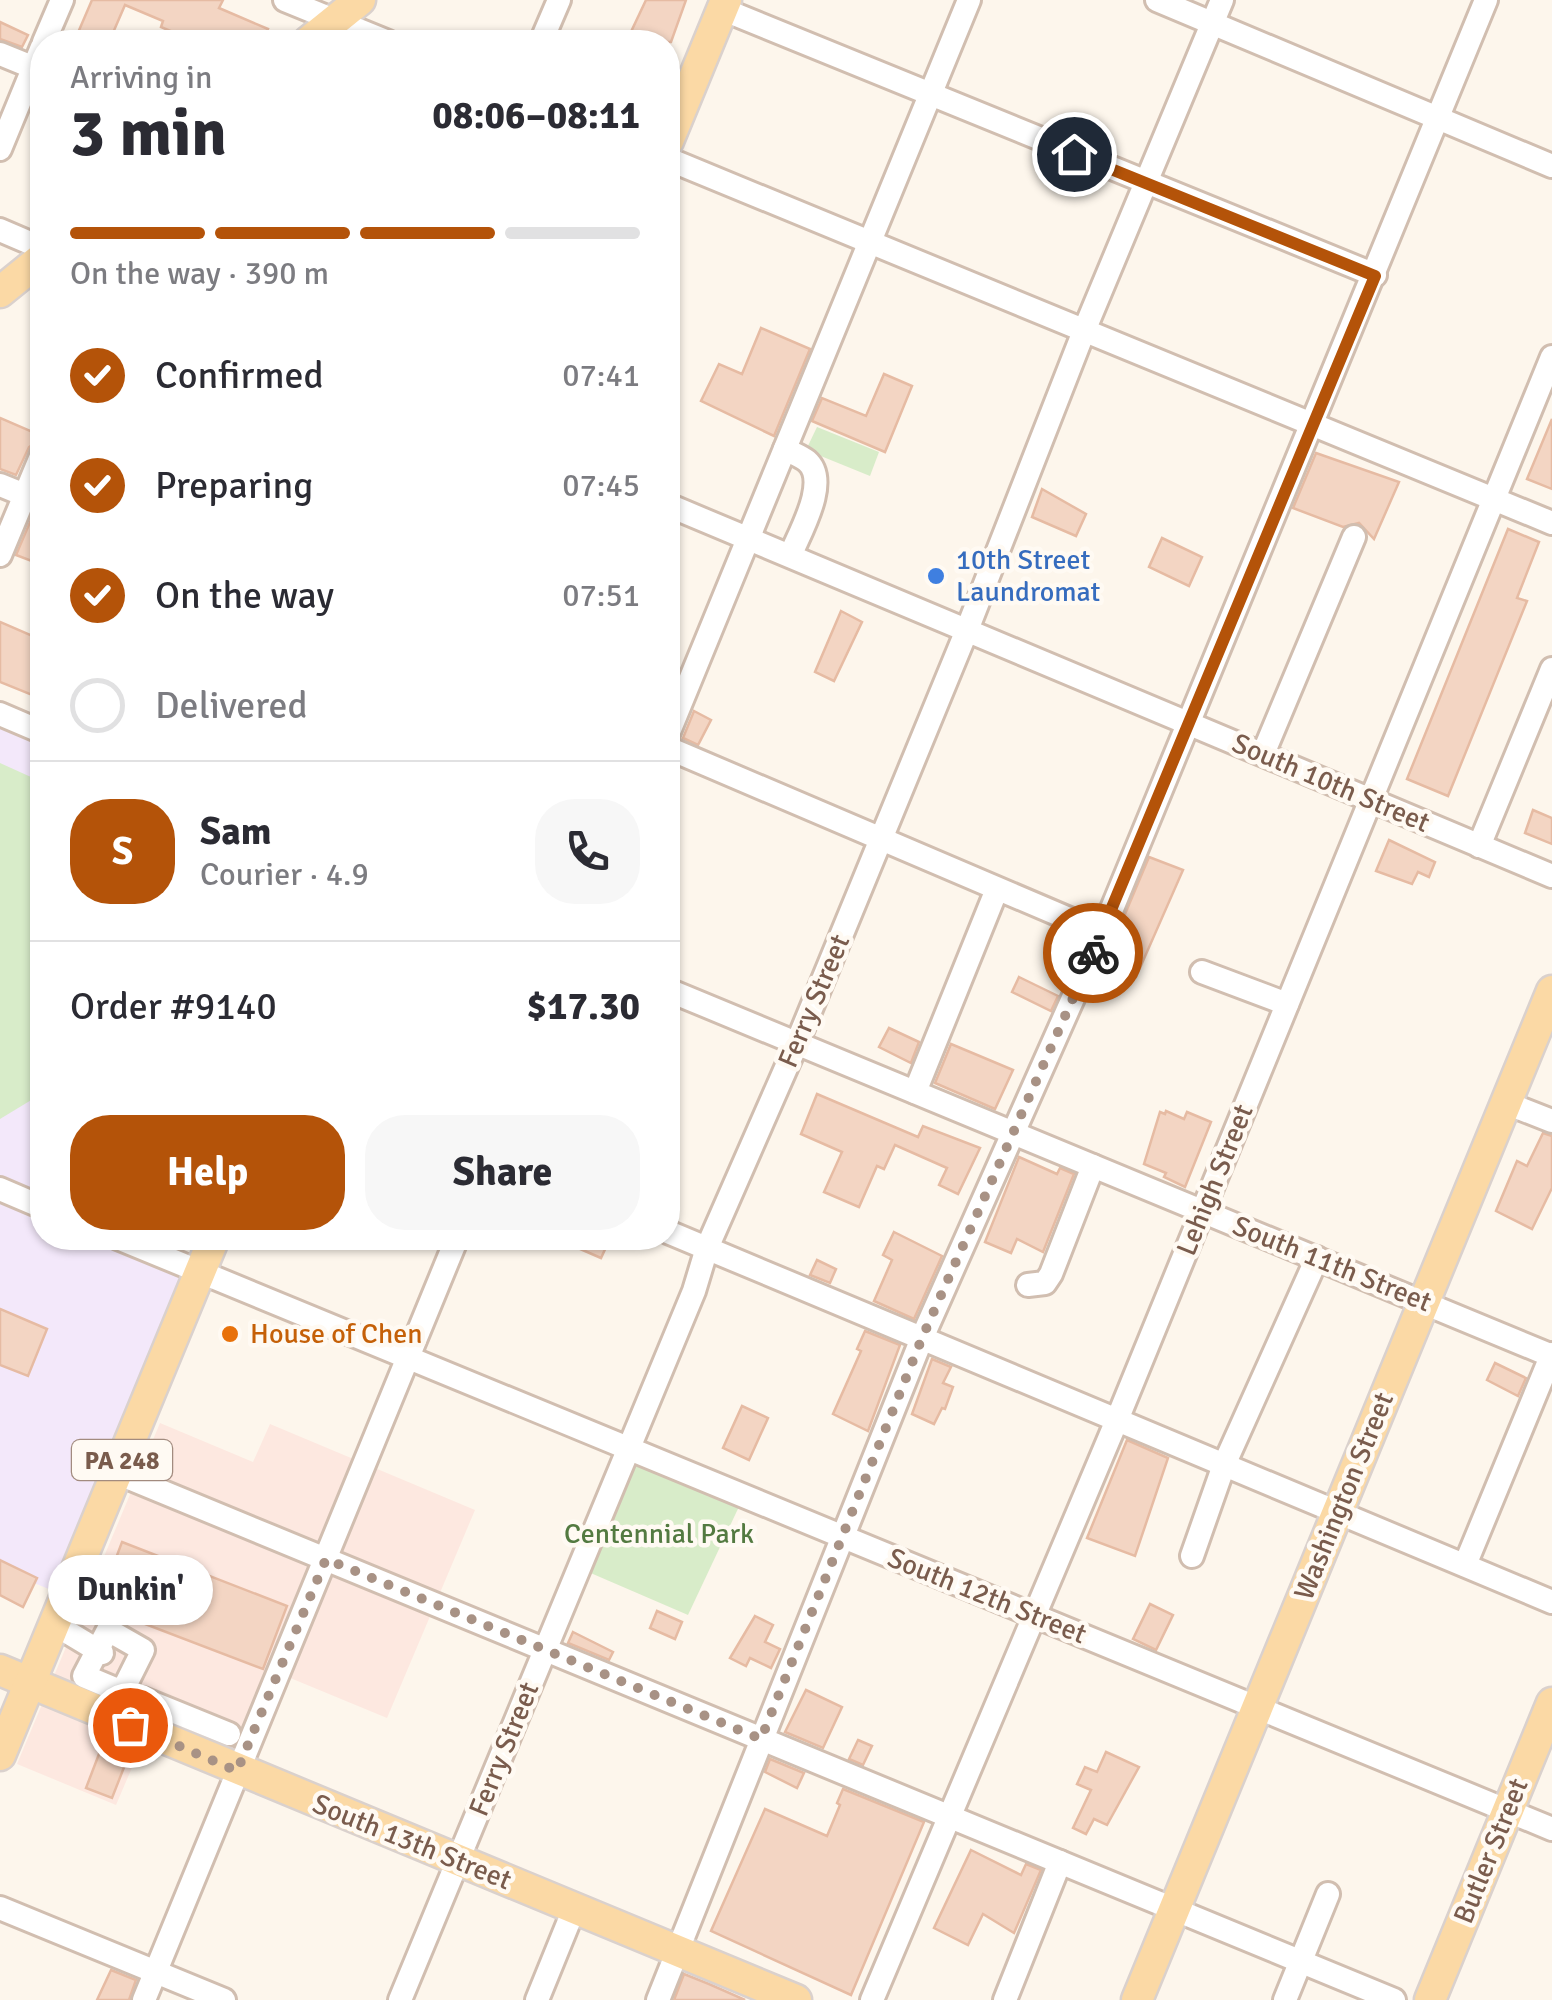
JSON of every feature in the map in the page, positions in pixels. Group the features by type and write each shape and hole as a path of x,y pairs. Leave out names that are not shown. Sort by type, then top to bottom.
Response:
{"main road":[{"path":"323,30 360,0"},
{"path":"680,112 724,4"},
{"path":"0,292 30,268"},
{"name":"Washington Street","path":"1137,2000 1552,991"},
{"name":"PA 248","path":"0,1755 209,1250"},
{"name":"South 13th Street","path":"0,1670 137,1712 237,1771 796,2000"},
{"name":"Butler Street","path":"1430,2000 1552,1703"}],"street":[{"path":"51,30 62,0"},
{"path":"285,0 359,30"},
{"path":"546,30 559,0"},
{"path":"680,705 969,0"},
{"path":"1157,0 1552,166"},
{"name":"Ferry Street","path":"400,2000 694,1291 707,1248 797,1043 967,630 1084,331 1222,0"},
{"path":"658,2000 922,1338 1102,933 1486,0"},
{"path":"724,4 930,95 1375,276"},
{"path":"0,54 30,56"},
{"path":"0,149 30,82"},
{"path":"680,164 1552,524"},
{"path":"0,230 30,243"},
{"name":"Lehigh Street","path":"872,2000 1117,1420 1552,358"},
{"path":"785,449 810,463 815,476 815,496 791,554"},
{"path":"0,485 30,497"},
{"path":"0,555 30,506"},
{"name":"South 10th Street","path":"680,510 1552,876"},
{"path":"1263,754 1354,537"},
{"path":"1479,846 1552,669"},
{"path":"0,714 30,727"},
{"path":"680,753 1102,933"},
{"path":"914,1092 997,889"},
{"path":"1202,972 1288,1004"},
{"name":"South 11th Street","path":"680,995 1552,1355"},
{"path":"1506,1103 1552,1121"},
{"path":"1028,1285 1045,1283 1051,1274 1093,1166"},
{"path":"0,1190 30,1202"},
{"path":"680,1237 1552,1602"},
{"name":"South 12th Street","path":"148,1250 1552,1829"},
{"path":"144,2000 452,1250"},
{"path":"1192,1556 1224,1465 1317,1258"},
{"path":"1465,1566 1552,1355"},
{"path":"117,1473 1394,2000"},
{"path":"54,1624 151,1681 137,1712 229,1734"},
{"path":"1005,2000 1060,1862"},
{"path":"1284,2000 1328,1894"},
{"path":"0,1908 224,2000"},
{"path":"537,2000 574,1909"}],"shaded area":[{"path":"0,718 30,730 30,1250 146,1250 188,1267 56,1592 0,1569"},
{"path":"160,1423 253,1462 270,1424 475,1510 387,1718 283,1675 243,1769 148,1730 116,1805 17,1764"}],"green space":[{"path":"817,427 879,452 870,476 806,450"},
{"path":"0,763 30,777 30,1101 0,1119"},
{"name":"Centennial Park","path":"629,1448 744,1496 688,1615 579,1568"}],"building":[{"path":"92,0 223,0 219,8 268,29 168,30 161,27 163,21 125,5 114,30 79,30"},
{"path":"646,0 686,0 675,30 632,30"},
{"path":"0,22 28,35 22,47 0,39"},
{"path":"761,328 810,349 774,436 701,401 719,364 742,374"},
{"path":"884,374 912,386 885,452 812,421 822,398 866,416"},
{"path":"0,418 30,431 30,446 16,475 0,469"},
{"path":"1552,419 1552,489 1527,479"},
{"path":"1316,453 1399,482 1374,539 1359,523 1343,527 1293,508"},
{"path":"1042,489 1086,514 1076,536 1032,517"},
{"path":"30,522 30,560 16,555"},
{"path":"1508,529 1539,542 1517,598 1527,601 1448,796 1407,779"},
{"path":"1162,538 1202,557 1189,586 1149,567"},
{"path":"841,611 862,622 834,681 815,672"},
{"path":"0,622 30,635 30,694 0,682"},
{"path":"694,711 711,720 698,745 683,738"},
{"path":"1533,810 1552,818 1552,844 1525,833"},
{"path":"1389,840 1435,862 1429,877 1418,872 1412,884 1376,871"},
{"path":"1149,857 1183,870 1136,977 1104,964"},
{"path":"1019,977 1058,996 1051,1011 1012,992"},
{"path":"889,1028 919,1042 911,1063 879,1047"},
{"path":"951,1044 1013,1070 995,1109 935,1083"},
{"path":"817,1094 918,1137 923,1126 980,1148 958,1194 939,1185 947,1168 895,1145 884,1169 877,1166 859,1207 824,1192 842,1152 801,1134"},
{"path":"1160,1112 1184,1119 1187,1112 1211,1122 1185,1187 1144,1164"},
{"path":"1543,1133 1552,1136 1552,1188 1532,1229 1496,1211 1517,1161 1527,1166"},
{"path":"1019,1157 1057,1174 1060,1168 1074,1174 1043,1252 1017,1239 1011,1253 985,1242"},
{"path":"894,1232 942,1256 914,1319 874,1301 892,1260 883,1255"},
{"path":"583,1250 605,1250 601,1258"},
{"path":"817,1260 836,1269 830,1283 810,1275"},
{"path":"0,1309 47,1329 28,1376 0,1365"},
{"path":"865,1331 900,1345 868,1431 833,1414 861,1351 857,1349"},
{"path":"932,1359 951,1367 943,1383 953,1387 934,1424 912,1414"},
{"path":"1495,1363 1526,1378 1518,1396 1487,1380"},
{"path":"742,1406 768,1418 749,1460 723,1448"},
{"path":"1127,1440 1168,1458 1135,1556 1087,1538"},
{"path":"122,1542 287,1606 263,1669 98,1606"},
{"path":"0,1560 37,1578 23,1607 0,1595"},
{"path":"1150,1604 1173,1615 1156,1650 1133,1639"},
{"path":"657,1611 682,1622 675,1639 650,1628"},
{"path":"755,1616 773,1625 765,1642 780,1649 771,1668 750,1658 746,1666 730,1658"},
{"path":"573,1632 613,1652 609,1660 568,1643"},
{"path":"806,1690 842,1707 823,1748 785,1732"},
{"path":"858,1740 872,1746 863,1765 849,1759"},
{"path":"104,1741 130,1752 112,1798 86,1788"},
{"path":"1106,1752 1139,1767 1107,1825 1094,1819 1086,1834 1073,1828 1091,1790 1077,1784 1085,1767 1097,1772"},
{"path":"770,1759 804,1773 797,1788 765,1772"},
{"path":"843,1789 924,1822 851,1995 711,1931 765,1809 827,1836"},
{"path":"971,1850 1021,1875 1026,1864 1041,1870 1014,1933 983,1914 968,1945 934,1928"},
{"path":"111,1970 136,1980 129,2000 97,2000"},
{"path":"684,1974 709,1984 745,2000 674,2000"}],"way so far":[{"path":"130,1725 237,1771 326,1559 761,1739 922,1338 1093,953"}],"place":[{"name":"10th Street Laundromat","path":"936,576"},
{"name":"House of Chen","path":"230,1334"},
{"name":"Dunkin'","path":"130,1725"}],"route":[{"path":"1074,154 1375,276 1093,953"}]}
